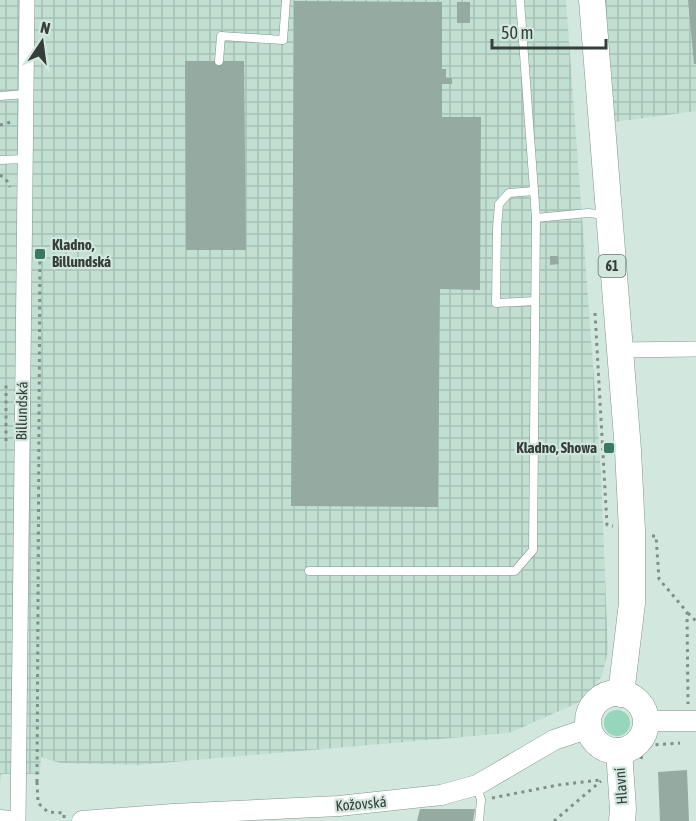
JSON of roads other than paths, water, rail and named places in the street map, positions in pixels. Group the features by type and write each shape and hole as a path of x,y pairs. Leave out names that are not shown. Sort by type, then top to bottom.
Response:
{"main road":[{"name":"61","path":"592,0 628,450 633,579 630,626 621,694"},
{"path":"610,694 621,694 638,703 646,721 643,735 638,741 633,746 619,751 603,747 591,735 588,717 593,706 600,699 610,694"},
{"name":"Hlavní","path":"619,751 622,821"}],"street":[{"name":"Billundská","path":"18,821 27,0"},
{"path":"620,350 696,350"},
{"path":"646,721 692,715"},
{"name":"Kožovská","path":"82,821 296,815 350,805 479,792 554,740 589,728"},
{"path":"0,820 12,821"}],"lane":[{"path":"219,61 221,36 283,40 286,0"},
{"path":"309,571 515,571 533,550 536,218 520,0"},
{"path":"0,96 26,94"},
{"path":"0,160 25,159"},
{"path":"534,191 509,193 499,204 496,303 536,301"},
{"path":"536,218 588,213 608,215"},
{"path":"479,792 479,821"}],"place":[{"name":"Kladno, Billundská","path":"40,254"},
{"name":"Kladno, Showa","path":"609,448"}]}
